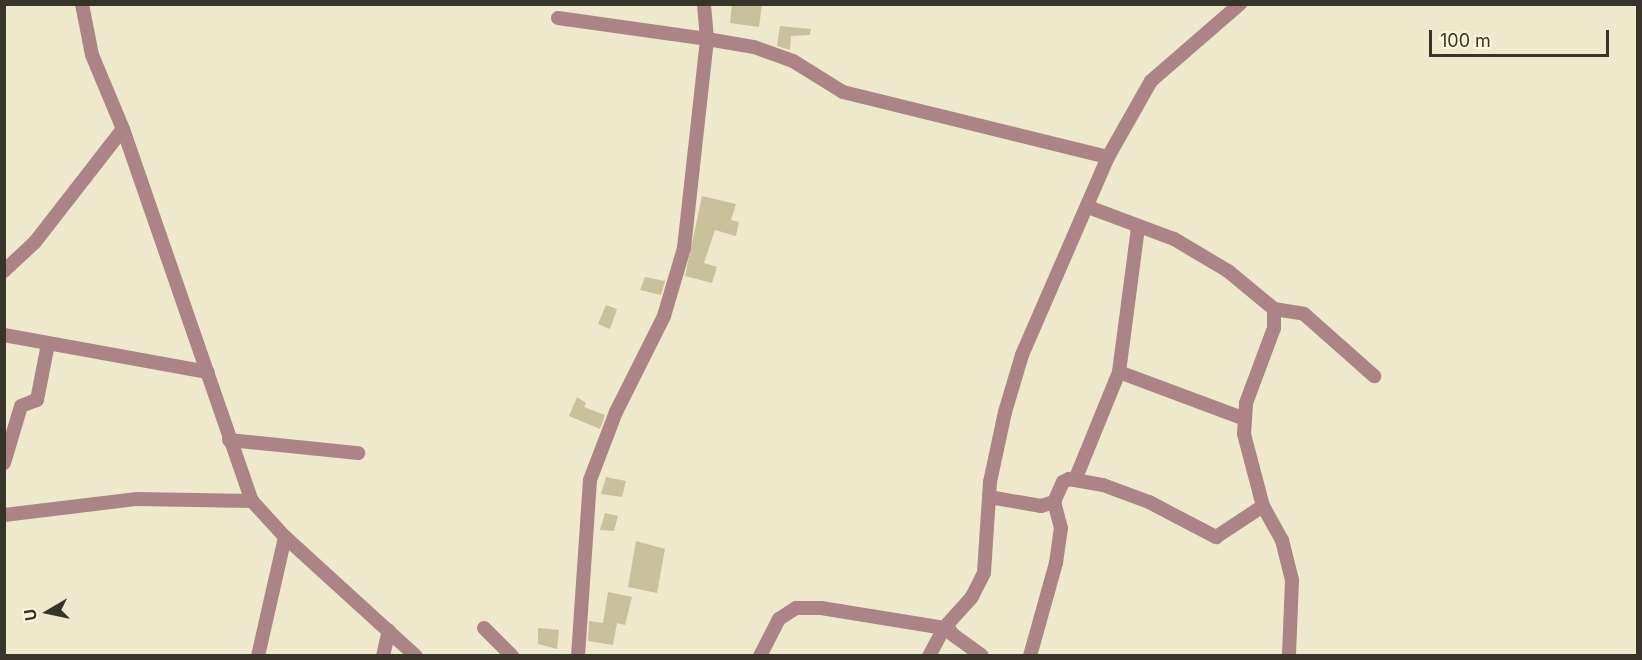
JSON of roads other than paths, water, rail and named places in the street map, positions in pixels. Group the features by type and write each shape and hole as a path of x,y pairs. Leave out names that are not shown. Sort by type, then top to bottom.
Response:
{"street":[{"path":"82,4 92,55 123,129 252,501 285,537 416,656"},
{"path":"578,656 590,480 616,412 664,316 684,248 707,39 704,4"},
{"path":"929,656 946,627 972,597 984,573 989,497 1005,412 1022,355 1108,157 1151,81 1240,4"},
{"path":"558,18 754,47 793,61 843,92 1108,157"},
{"path":"4,271 35,242 123,129"},
{"path":"1088,207 1138,228 1174,239 1228,271 1274,309 1304,314 1374,376"},
{"path":"1075,480 1119,372 1138,228"},
{"path":"1274,309 1274,328 1246,404 1244,434 1263,506 1282,540 1292,580 1289,656"},
{"path":"4,335 208,372"},
{"path":"4,463 21,406 37,400 48,344"},
{"path":"1119,372 1245,418"},
{"path":"229,440 358,453"},
{"path":"1030,656 1056,563 1061,528 1054,502 1063,482 1075,480 1103,485 1149,502 1216,537 1263,506"},
{"path":"989,497 1041,506 1054,502"},
{"path":"4,515 137,499 252,501"},
{"path":"258,656 285,537"},
{"path":"760,656 779,619 796,608 821,608 946,627 982,656"},
{"path":"484,628 512,656"},
{"path":"383,656 389,631"}]}
